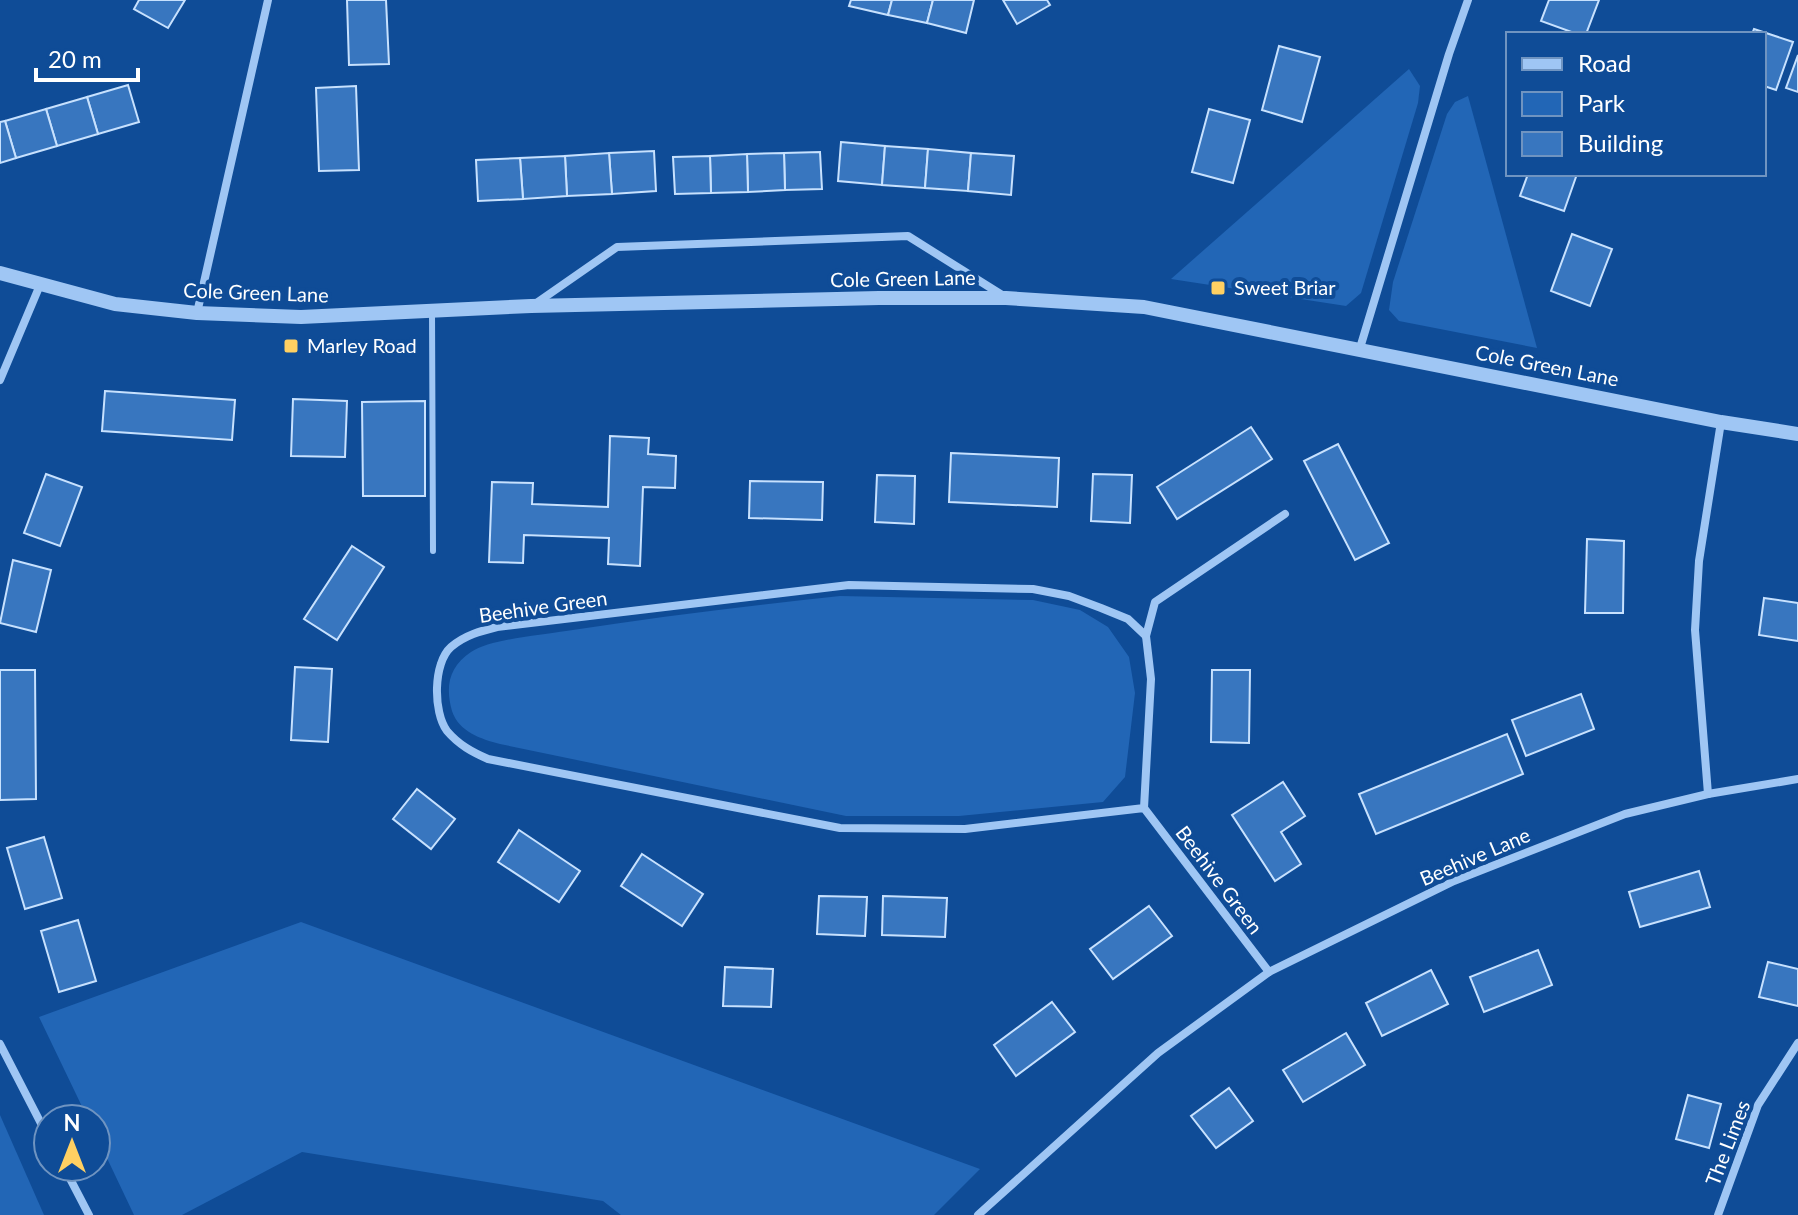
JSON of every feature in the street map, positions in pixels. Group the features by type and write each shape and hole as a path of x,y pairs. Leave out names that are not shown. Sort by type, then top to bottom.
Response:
{"street":[{"path":"197,313 268,0"},
{"path":"1360,348 1468,0"},
{"path":"531,306 617,247 908,236 1006,298"},
{"name":"Cole Green Lane","path":"0,273 115,304 197,313 301,317 531,306 1006,298 1144,307 1721,422 1798,434"},
{"path":"0,380 40,285"},
{"path":"1708,794 1695,630 1699,561 1721,422"},
{"path":"1144,808 1151,679 1146,636 1155,602 1285,514"},
{"name":"Beehive Green","path":"1146,636 1128,619 1115,613 1069,596 1045,591 849,585 497,627 472,634 449,649 437,675 438,702 444,728 463,748 488,759 840,828 965,829 1144,808 1269,972"},
{"name":"Beehive Lane","path":"978,1215 1158,1053 1269,972 1454,881 1625,814 1708,794 1798,779"},
{"name":"The Limes","path":"1718,1215 1758,1105 1798,1043"},
{"path":"0,1044 32,1106"},
{"path":"72,1183 89,1215"}],"lane":[{"path":"432,311 433,551"}],"green space":[{"path":"1409,69 1420,86 1418,103 1361,293 1346,306 1171,279"},
{"path":"1468,96 1537,348 1399,321 1389,310 1393,282 1447,114 1455,102"},
{"path":"840,596 1033,600 1080,610 1108,627 1129,657 1135,693 1125,777 1103,802 959,816 846,816 500,744 465,729 452,711 449,685 453,671 471,652 490,644 634,621"},
{"path":"301,922 980,1169 934,1215 621,1215 603,1201 302,1152 182,1215 134,1215 112,1169 112,1103 80,1103 39,1017"},
{"path":"0,1115 44,1215 0,1215"}],"building":[{"path":"139,0 185,0 168,28 134,9"},
{"path":"347,0 386,0 389,64 349,65"},
{"path":"851,0 892,0 888,15 849,6"},
{"path":"892,0 933,0 927,23 888,15"},
{"path":"933,0 974,0 966,33 927,23"},
{"path":"1003,0 1047,0 1050,5 1017,24"},
{"path":"1549,0 1599,0 1587,32 1571,32 1541,21"},
{"path":"1766,33 1793,42 1776,90 1766,87"},
{"path":"1279,46 1320,57 1302,122 1262,110"},
{"path":"1798,55 1798,92 1786,88"},
{"path":"128,85 139,122 98,134 87,97"},
{"path":"356,86 359,170 319,171 316,88"},
{"path":"87,97 98,134 57,146 46,109"},
{"path":"46,109 57,146 16,158 5,121"},
{"path":"1209,109 1250,120 1233,183 1192,172"},
{"path":"5,121 16,158 0,163 0,122"},
{"path":"841,142 885,146 882,185 838,181"},
{"path":"885,146 928,149 925,188 882,185"},
{"path":"928,149 971,153 968,191 925,188"},
{"path":"654,151 656,191 612,194 609,153"},
{"path":"820,152 822,189 785,190 784,153"},
{"path":"609,153 612,194 567,196 565,156"},
{"path":"784,153 785,190 748,192 747,154"},
{"path":"971,153 1014,156 1011,195 968,191"},
{"path":"747,154 748,192 711,193 710,156"},
{"path":"565,156 567,196 523,199 520,158"},
{"path":"710,156 711,193 675,194 673,157"},
{"path":"520,158 523,199 478,201 476,160"},
{"path":"1527,176 1576,176 1564,211 1520,196"},
{"path":"1572,234 1612,249 1590,306 1551,291"},
{"path":"105,391 235,400 232,440 102,431"},
{"path":"293,399 347,401 345,457 291,456"},
{"path":"425,401 425,496 363,496 362,402"},
{"path":"1251,427 1272,459 1177,519 1157,487"},
{"path":"610,436 649,438 648,454 676,456 675,488 643,487 640,566 608,564 609,538 524,535 523,563 489,562 492,482 533,483 532,504 608,507"},
{"path":"1338,444 1389,543 1355,560 1304,461"},
{"path":"951,453 1059,458 1057,507 949,502"},
{"path":"46,474 82,487 60,546 24,533"},
{"path":"1093,474 1132,475 1130,523 1091,521"},
{"path":"877,475 915,476 914,524 875,522"},
{"path":"750,481 823,482 822,520 749,518"},
{"path":"1587,539 1624,541 1623,613 1585,613"},
{"path":"352,546 384,567 337,640 304,619"},
{"path":"13,560 51,570 36,632 0,623"},
{"path":"1764,598 1798,603 1798,641 1759,635"},
{"path":"295,667 332,669 328,742 291,740"},
{"path":"0,670 35,670 36,799 0,800"},
{"path":"1212,670 1250,670 1249,743 1211,742"},
{"path":"1581,694 1594,729 1526,756 1512,720"},
{"path":"1507,734 1523,774 1376,834 1359,794"},
{"path":"1283,782 1305,816 1281,832 1301,864 1275,881 1232,815"},
{"path":"417,789 455,819 431,849 393,819"},
{"path":"519,830 580,871 559,902 498,862"},
{"path":"44,837 62,898 25,909 7,848"},
{"path":"642,854 703,894 682,926 621,886"},
{"path":"1699,871 1710,907 1640,927 1629,892"},
{"path":"819,896 867,897 865,936 817,934"},
{"path":"883,896 947,898 945,937 882,935"},
{"path":"1149,906 1172,936 1113,979 1090,949"},
{"path":"78,920 96,981 59,992 41,931"},
{"path":"1538,950 1552,985 1484,1012 1470,977"},
{"path":"1768,962 1798,969 1798,1006 1759,997"},
{"path":"725,967 773,969 771,1007 723,1006"},
{"path":"1431,970 1448,1004 1382,1036 1366,1003"},
{"path":"1052,1002 1075,1032 1016,1076 994,1045"},
{"path":"1346,1033 1365,1065 1303,1102 1283,1070"},
{"path":"1229,1088 1253,1121 1216,1148 1191,1116"},
{"path":"1688,1095 1721,1104 1709,1148 1676,1139"}],"place":[{"name":"Sweet Briar","path":"1218,288"},
{"name":"Marley Road","path":"291,346"}]}
